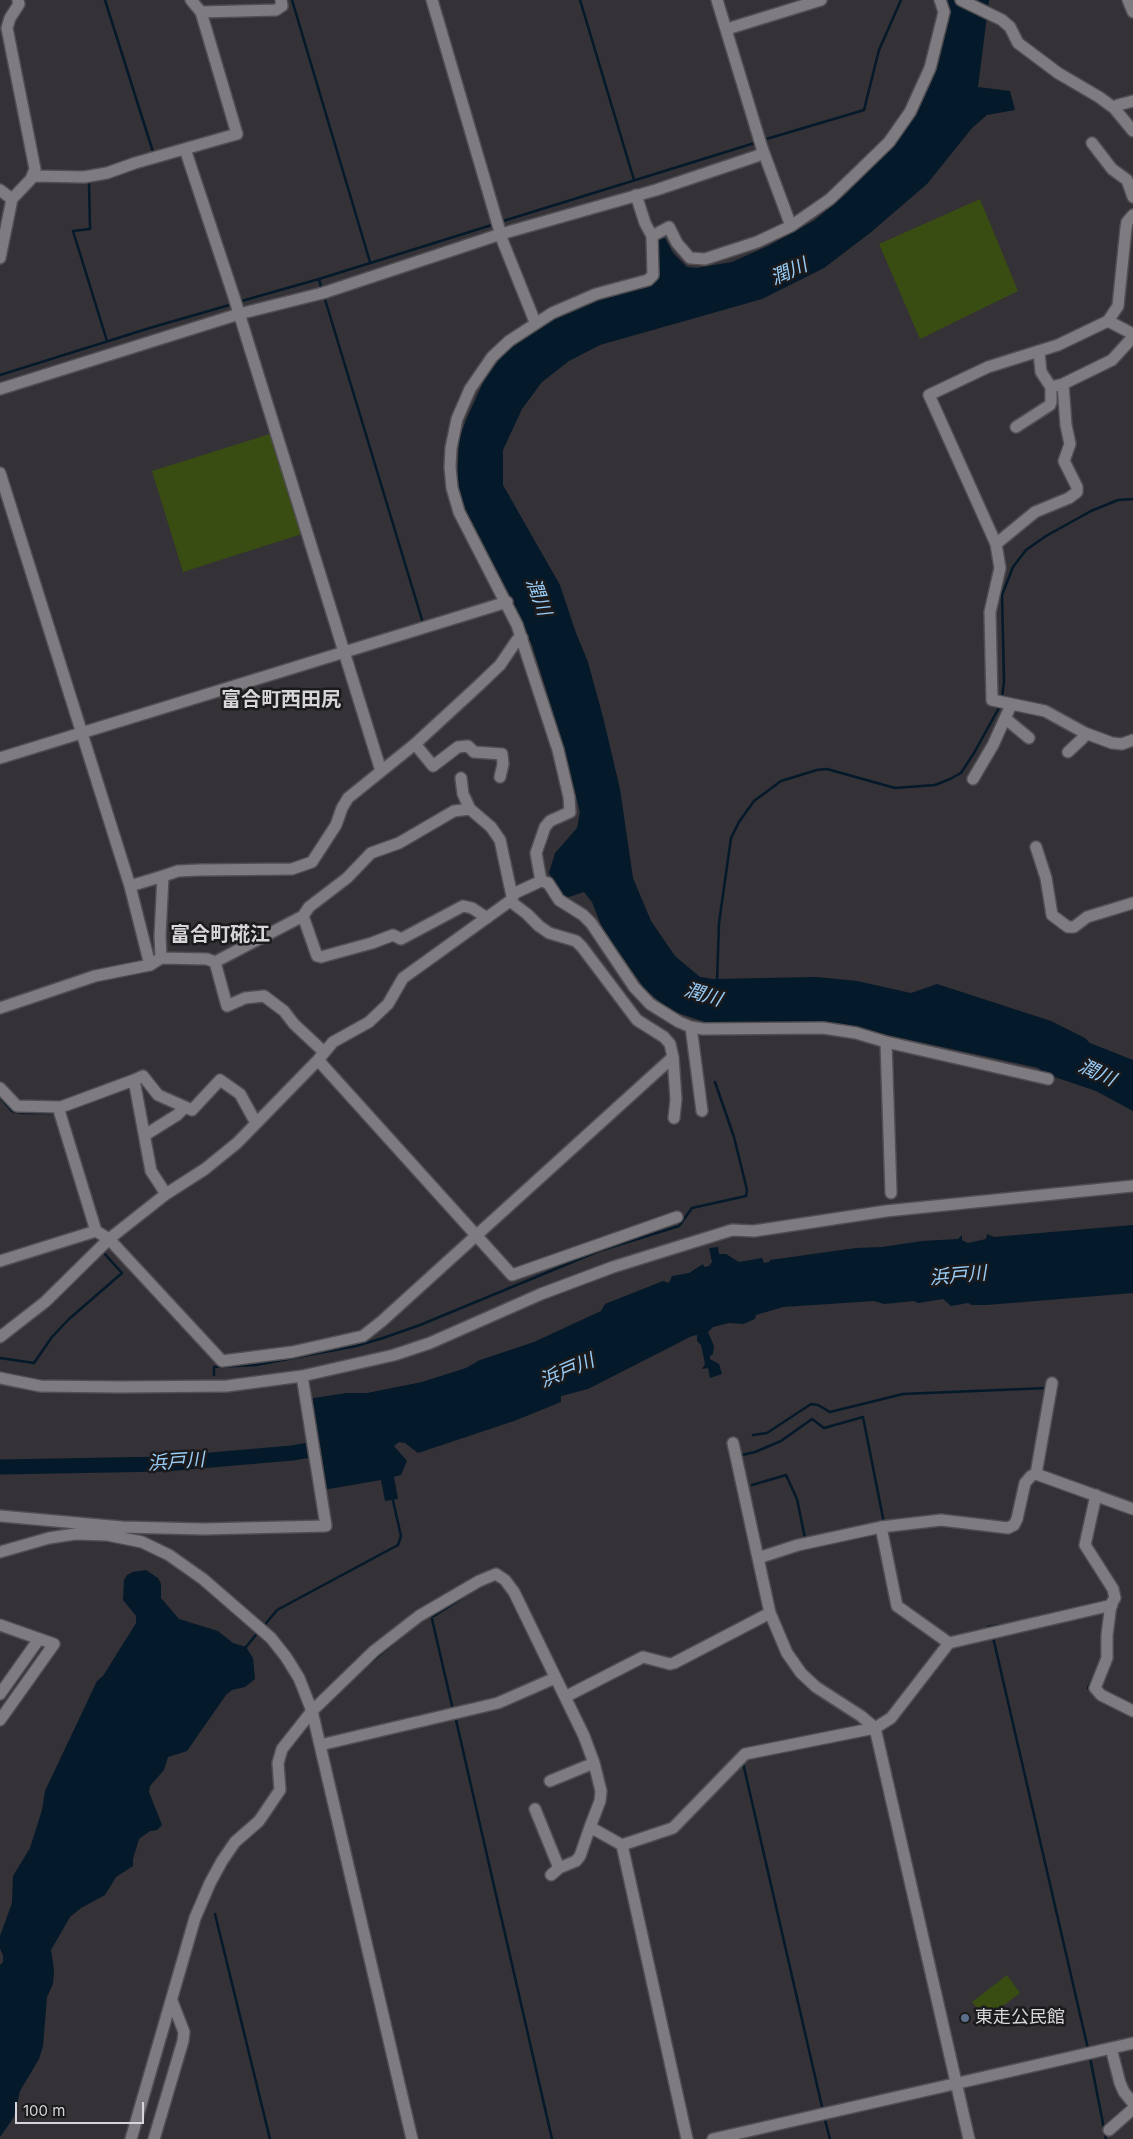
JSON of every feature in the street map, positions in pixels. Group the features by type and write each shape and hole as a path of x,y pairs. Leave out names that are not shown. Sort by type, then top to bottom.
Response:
{"street":[{"path":"0,258 12,199 34,176 35,169 7,28 10,18 19,4 18,0"},
{"path":"34,176 84,177 237,134 200,12 191,0"},
{"path":"200,12 276,10 282,6 281,0"},
{"path":"432,0 496,219 535,322"},
{"path":"717,0 762,148 791,226"},
{"path":"727,29 822,0"},
{"path":"652,236 669,227 677,243 690,258 705,259 757,242 791,226 830,199 889,142 910,112 930,68 944,12 940,0"},
{"path":"961,0 1002,20 1010,27 1018,43 1043,62 1114,108 1133,132"},
{"path":"1128,0 1133,12"},
{"path":"1114,108 1133,101"},
{"path":"1092,143 1112,169 1127,180 1133,198"},
{"path":"0,389 239,313 312,296 501,234 641,194 758,156 763,152 762,148"},
{"path":"186,149 382,770"},
{"path":"0,190 12,199"},
{"path":"539,882 536,853 545,827 550,821 570,812 569,798 558,750 522,638 507,602 459,512 452,488 451,448 457,419 470,389 492,357 509,341 535,322 572,303 648,280 653,275 652,236 645,223 641,194"},
{"path":"1133,215 1127,222 1126,228 1118,306 1108,321 1072,339 1039,352 988,367 929,394 996,544 1000,568 990,612 992,700 1046,711 1085,733 1112,743 1122,744 1133,740"},
{"path":"1016,427 1050,405 1057,386 1112,360 1133,335 1108,321"},
{"path":"996,544 1036,512 1069,498 1077,492 1077,487 1064,461 1070,444 1057,386 1041,372 1039,352"},
{"path":"0,473 130,886 150,965"},
{"path":"0,758 507,602"},
{"path":"130,886 178,871 292,868 312,862 336,825 348,798 415,744 500,665 517,640 522,638"},
{"path":"973,779 1006,719 1004,703"},
{"path":"1006,719 1029,738"},
{"path":"1068,752 1083,738 1085,733"},
{"path":"415,744 433,766 458,747 468,746 474,752 502,754 503,764 500,777"},
{"path":"461,778 463,794 470,809 491,827 500,840 512,897 544,930 576,941 637,1020 664,1037 670,1044 673,1056 676,1098 674,1118"},
{"path":"0,1008 95,976 150,965 161,958 206,959 215,962 304,916 309,906 347,878 371,854 399,843 454,811 470,809"},
{"path":"1036,847 1046,878 1052,915 1068,928 1088,917 1133,903"},
{"path":"161,958 160,936 164,876"},
{"path":"0,1337 45,1302 109,1239 166,1194 205,1169 237,1143 333,1042 370,1022 388,1004 403,978 487,918 512,897 539,882 548,882 558,900 583,915 591,923 634,987 650,1004 691,1027 703,1029 822,1028 856,1033 886,1042 1048,1079"},
{"path":"304,916 317,956 321,957 363,946 393,935 401,939 462,906 472,908 487,918"},
{"path":"215,962 227,1006 246,998 264,996 284,1012 512,1275 677,1217"},
{"path":"691,1027 702,1112"},
{"path":"886,1042 891,1193"},
{"path":"58,1107 96,1231 109,1239 222,1361 292,1352 363,1336 382,1321 673,1056"},
{"path":"0,1088 16,1106 58,1107 143,1076 158,1095 192,1110 220,1080 240,1094 256,1122"},
{"path":"134,1080 151,1171 166,1194"},
{"path":"145,1135 177,1115 184,1108"},
{"path":"0,1378 40,1386 140,1387 227,1386 302,1376 394,1355 430,1343 541,1294 612,1267 732,1230 754,1231 886,1211 1133,1186"},
{"path":"0,1261 96,1231"},
{"path":"0,1516 122,1527 203,1529 326,1526 302,1376"},
{"path":"1036,1474 1052,1382"},
{"path":"733,1443 770,1613 787,1653 801,1673 816,1687 861,1716 875,1728 970,2139"},
{"path":"758,1558 798,1545 881,1527 941,1520 1008,1528 1014,1525 1017,1519 1025,1484 1031,1476 1036,1474 1133,1509"},
{"path":"1096,1495 1085,1545 1113,1590 1115,1598 1107,1635 1107,1658 1095,1688 1100,1695 1133,1711"},
{"path":"881,1527 897,1606 949,1643"},
{"path":"0,1552 49,1538 75,1534 95,1534 131,1539 161,1550 185,1566 271,1638 293,1668 312,1711 412,2139"},
{"path":"131,2139 195,1918 222,1861 236,1842 259,1820 280,1790 278,1763 282,1749 312,1711 374,1651 419,1616 479,1581 496,1574 505,1580 514,1592 565,1696 594,1762 601,1791 600,1801 580,1856 576,1861 555,1871 535,1809"},
{"path":"590,1827 622,1845 674,1828 746,1754 875,1728 891,1718 949,1643 1112,1606"},
{"path":"565,1696 643,1657 670,1664 674,1663 770,1613"},
{"path":"0,1625 54,1644 0,1720"},
{"path":"0,1694 39,1639"},
{"path":"320,1745 498,1703 555,1678"},
{"path":"550,1781 594,1762"},
{"path":"622,1845 687,2139"},
{"path":"154,2139 183,2041 184,2032 172,2001"},
{"path":"713,2139 1133,2042"},
{"path":"1112,2048 1120,2083 1124,2092 1133,2103"},
{"path":"1109,2130 1133,2109"}],"green space":[{"path":"980,199 1018,291 920,339 879,244"},
{"path":"273,433 305,533 183,572 152,471"},
{"path":"1007,1975 1020,1993 986,2019 972,2002"}],"water":[{"name":"潤川","path":"945,0 989,0 978,87 1010,91 1015,110 987,115 972,128 927,184 870,233 824,268 762,299 600,345 569,361 542,382 522,409 503,450 503,485 560,585 588,662 603,717 620,789 633,878 651,921 675,956 700,977 713,979 816,977 857,981 911,993 937,984 1051,1021 1085,1038 1090,1043 1133,1060 1133,1111 1096,1091 1040,1072 1039,1068 828,1022 705,1022 678,1013 662,1004 644,988 603,930 592,902 584,892 563,899 549,873 555,853 577,828 580,812 562,741 532,645 486,550 469,520 457,489 459,439 467,418 486,376 503,355 523,336 547,319 588,303 650,283 655,239 665,238 673,253 687,267 697,268 732,262 768,246 815,220 847,193 881,158 912,119"},
{"path":"1133,1225 1133,1293 987,1305 972,1305 968,1303 951,1306 943,1299 918,1303 914,1301 884,1304 874,1301 783,1307 756,1315 755,1319 743,1324 729,1323 713,1327 708,1332 714,1346 710,1359 719,1364 722,1374 710,1378 708,1368 702,1369 705,1364 701,1345 697,1341 697,1335 692,1336 588,1389 561,1396 561,1402 514,1421 418,1453 405,1443 399,1442 394,1446 407,1461 401,1475 394,1477 398,1499 385,1501 381,1480 323,1490 307,1399 347,1393 367,1393 422,1382 466,1368 480,1360 534,1342 601,1311 605,1304 663,1281 669,1283 672,1276 689,1273 703,1264 704,1267 709,1266 712,1262 709,1248 718,1247 719,1254 726,1254 739,1262 762,1258 764,1263 770,1260 856,1248 958,1239 962,1235 962,1240 968,1243 986,1239 987,1234 994,1237"},
{"path":"146,1570 158,1578 161,1584 161,1598 179,1619 218,1631 233,1643 246,1647 253,1658 255,1679 245,1687 232,1690 226,1695 187,1751 168,1757 164,1770 150,1786 149,1792 162,1825 157,1830 150,1831 139,1839 133,1859 133,1866 116,1877 105,1895 81,1908 70,1917 51,1950 54,1970 53,1984 47,1997 43,2046 39,2059 20,2091 14,2117 0,2137 0,1965 3,1962 3,1955 0,1949 0,1936 12,1903 13,1876 30,1848 42,1810 45,1791 97,1681 103,1676 136,1623 136,1616 123,1600 124,1580 127,1575 133,1572"}],"waterway":[{"path":"105,0 154,155"},
{"path":"292,0 370,262"},
{"path":"580,0 634,180"},
{"path":"763,140 864,110 879,50 901,0"},
{"path":"500,222 758,142"},
{"path":"93,181 89,182 90,229 73,231 107,341"},
{"path":"322,291 319,279 495,224"},
{"path":"238,302 319,279"},
{"path":"324,296 423,623"},
{"path":"0,375 233,304"},
{"path":"1002,698 1004,681 1002,595 1013,567 1026,550 1046,536 1091,511 1118,500 1133,499"},
{"name":"潤川","path":"717,982 719,923 731,838 739,822 754,801 781,781 817,770 827,769 895,788 935,785 961,773 1000,706"},
{"path":"214,1375 214,1367 256,1365 356,1346 383,1338 420,1325 599,1251 679,1226 692,1208 746,1196 747,1190 734,1137 715,1082"},
{"path":"0,1097 12,1111 22,1113 57,1113"},
{"path":"0,1358 34,1363 52,1337 69,1319 122,1273 103,1252"},
{"path":"753,1435 767,1433 811,1404 818,1405 830,1412 903,1394 1047,1388"},
{"path":"742,1455 755,1452 781,1441 812,1419 824,1428 863,1417 884,1523"},
{"name":"浜戸川","path":"0,1467 165,1464 292,1453 327,1447"},
{"path":"752,1485 786,1475 797,1499 805,1538 807,1538"},
{"path":"263,1627 277,1610 398,1545 401,1536 392,1496"},
{"path":"427,1616 434,1616 462,1598"},
{"path":"1041,1616 1108,1600"},
{"path":"432,1619 453,1710"},
{"path":"988,1627 1001,1625"},
{"path":"371,1662 409,1630"},
{"path":"246,1647 259,1631"},
{"path":"993,1637 1088,2049"},
{"path":"1094,1676 1088,1688 1095,1696"},
{"path":"456,1720 552,2139"},
{"path":"743,1763 823,2111"},
{"path":"215,1914 270,2139"},
{"path":"1090,2057 1106,2139"},
{"path":"824,2116 830,2139"}],"place":[{"name":"東走公民館","path":"965,2018"}],"district":[{"name":"富合町西田尻","path":"281,700"},
{"name":"富合町硴江","path":"220,935"}]}
